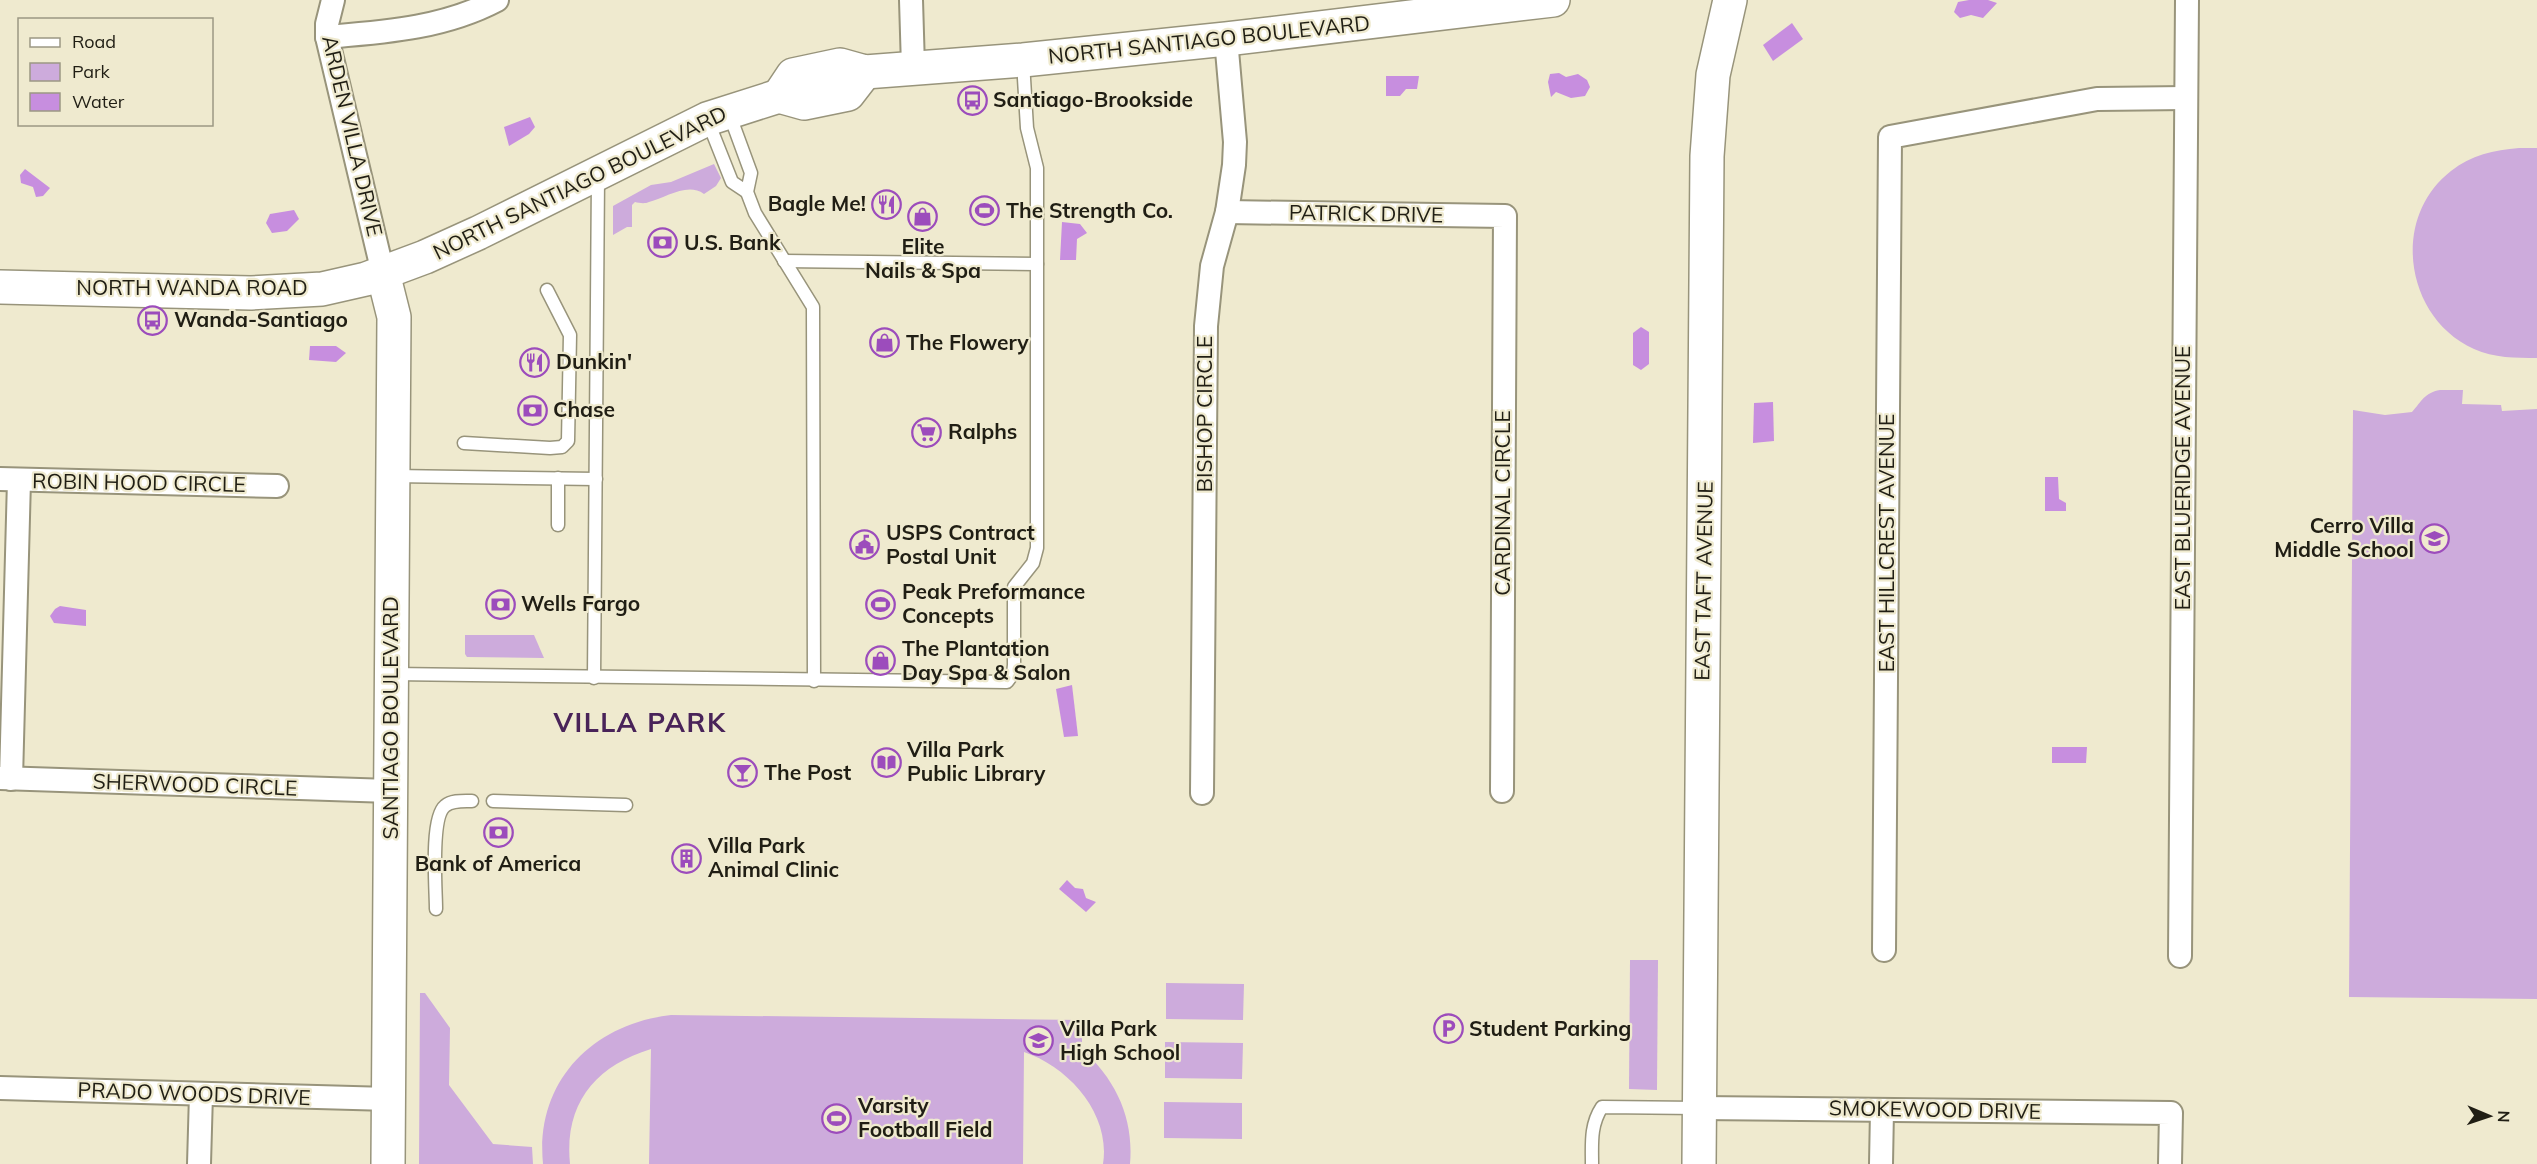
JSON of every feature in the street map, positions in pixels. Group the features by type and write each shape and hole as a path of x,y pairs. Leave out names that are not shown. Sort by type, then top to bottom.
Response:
{"street":[{"name":"ARDEN VILLA DRIVE","path":"333,0 327,24 327,37 383,273"},
{"path":"327,37 423,27 452,19 497,0"},
{"path":"910,0 913,67"},
{"name":"NORTH SANTIAGO BOULEVARD","path":"383,273 478,233 718,115 779,96 793,75 840,65 865,72 1023,60 1226,39 1428,8 1553,0"},
{"name":"EAST TAFT AVENUE","path":"1699,1164 1707,156 1713,75 1730,0"},
{"name":"EAST BLUERIDGE AVENUE","path":"2180,956 2187,0"},
{"name":"BISHOP CIRCLE","path":"1202,793 1206,326 1212,266 1232,189 1234,142 1226,39"},
{"name":"EAST HILLCREST AVENUE","path":"1884,950 1890,136 2097,99 2142,96 2186,98"},
{"name":"PATRICK DRIVE","path":"1227,212 1504,216"},
{"name":"CARDINAL CIRCLE","path":"1502,791 1504,216"},
{"name":"NORTH WANDA ROAD","path":"0,287 290,292 322,289 383,273"},
{"name":"SANTIAGO BOULEVARD","path":"383,273 394,317 388,1164"},
{"path":"5,779 10,479"},
{"name":"ROBIN HOOD CIRCLE","path":"10,479 278,486"},
{"name":"SHERWOOD CIRCLE","path":"5,779 390,790"},
{"name":"PRADO WOODS DRIVE","path":"0,1088 389,1099"},
{"path":"199,1164 201,1094"},
{"name":"SMOKEWOOD DRIVE","path":"1699,1108 2171,1113 2170,1164"},
{"path":"1881,1164 1882,1110"}],"lane":[{"path":"392,674 997,684 1011,679 1014,665 1014,587 1033,563 1037,548 1037,168 1027,128 1023,60"},
{"path":"718,115 751,173 747,192 757,218 813,307 814,681"},
{"path":"718,115 732,182 747,192"},
{"path":"594,678 598,173"},
{"path":"784,261 1037,264"},
{"path":"464,443 550,448 562,447 568,441 570,335 547,290"},
{"path":"393,476 596,479"},
{"path":"558,478 558,525"},
{"path":"436,909 436,829 440,813 447,804 472,801"},
{"path":"493,801 626,804"},
{"path":"1592,1164 1592,1130 1602,1107 1699,1108"}],"green space":[{"path":"2519,148 2537,148 2537,358 2513,358 2489,354 2474,349 2451,334 2433,315 2420,291 2414,266 2413,240 2419,214 2432,191 2451,171 2475,157"},
{"path":"714,164 721,178 716,186 704,194 684,190 647,203 635,202 632,205 632,227 627,227 613,235 613,206 651,185 671,182"},
{"path":"2440,390 2463,390 2462,404 2501,405 2502,411 2537,409 2537,999 2349,997 2353,410 2385,415 2412,412 2427,395"},
{"path":"465,635 534,635 544,658 467,657"},
{"path":"1630,960 1658,960 1657,1090 1629,1089"},
{"path":"1166,983 1244,984 1243,1020 1166,1019"},
{"path":"420,993 425,993 450,1028 449,1085 493,1144 532,1147 533,1164 419,1164"},
{"path":"671,1015 1082,1020 1082,1049 1113,1087 1126,1116 1130,1164 1103,1164 1104,1145 1100,1128 1083,1095 1056,1069 1024,1052 1023,1164 649,1164 651,1049 631,1056 614,1066 587,1090 572,1123 569,1143 570,1164 543,1164 543,1134 549,1107 559,1083 574,1062 594,1044 617,1031 642,1021"},
{"path":"1165,1042 1243,1043 1242,1079 1165,1078"},
{"path":"1164,1102 1242,1103 1242,1139 1164,1138"}],"water":[{"path":"1988,0 1997,3 1983,18 1971,15 1960,18 1954,12 1958,2"},
{"path":"1792,23 1803,39 1773,61 1763,45"},
{"path":"1559,73 1566,77 1578,74 1587,80 1590,87 1585,96 1571,98 1556,92 1551,97 1548,82 1550,74"},
{"path":"1386,76 1419,76 1417,89 1406,89 1400,96 1386,96"},
{"path":"530,117 535,127 529,134 509,146 504,127"},
{"path":"25,169 50,188 43,196 36,197 33,187 21,183 20,175"},
{"path":"294,210 299,219 287,231 272,233 266,223 270,214"},
{"path":"1062,222 1080,224 1087,233 1077,239 1076,260 1060,260"},
{"path":"1641,327 1649,332 1649,364 1641,370 1633,365 1633,333"},
{"path":"310,346 336,346 346,353 336,362 309,360"},
{"path":"1773,402 1774,441 1753,443 1754,403"},
{"path":"2045,477 2058,477 2059,499 2066,503 2066,511 2045,511"},
{"path":"60,606 86,610 86,626 54,623 50,616"},
{"path":"1072,685 1078,736 1064,737 1056,689"},
{"path":"2052,747 2087,747 2086,763 2052,763"},
{"path":"1067,880 1075,888 1083,889 1086,898 1096,902 1086,912 1059,889"}],"place":[{"name":"Santiago-Brookside","path":"972,100"},
{"name":"Bagle Me!","path":"887,204"},
{"name":"The Strength Co.","path":"985,211"},
{"name":"Elite Nails & Spa","path":"923,216"},
{"name":"U.S. Bank","path":"663,243"},
{"name":"Wanda-Santiago","path":"153,320"},
{"name":"The Flowery","path":"885,343"},
{"name":"Dunkin'","path":"535,362"},
{"name":"Chase","path":"532,410"},
{"name":"Ralphs","path":"927,432"},
{"name":"Cerro Villa Middle School","path":"2435,538"},
{"name":"USPS Contract Postal Unit","path":"865,545"},
{"name":"Wells Fargo","path":"500,604"},
{"name":"Peak Preformance Concepts","path":"881,604"},
{"name":"The Plantation Day Spa & Salon","path":"881,661"},
{"name":"Villa Park Public Library","path":"886,762"},
{"name":"The Post","path":"743,773"},
{"name":"Bank of America","path":"498,833"},
{"name":"Villa Park Animal Clinic","path":"687,858"},
{"name":"Student Parking","path":"1448,1029"},
{"name":"Villa Park High School","path":"1039,1041"},
{"name":"Varsity Football Field","path":"837,1118"}],"district":[{"name":"VILLA PARK","path":"640,723"}]}
